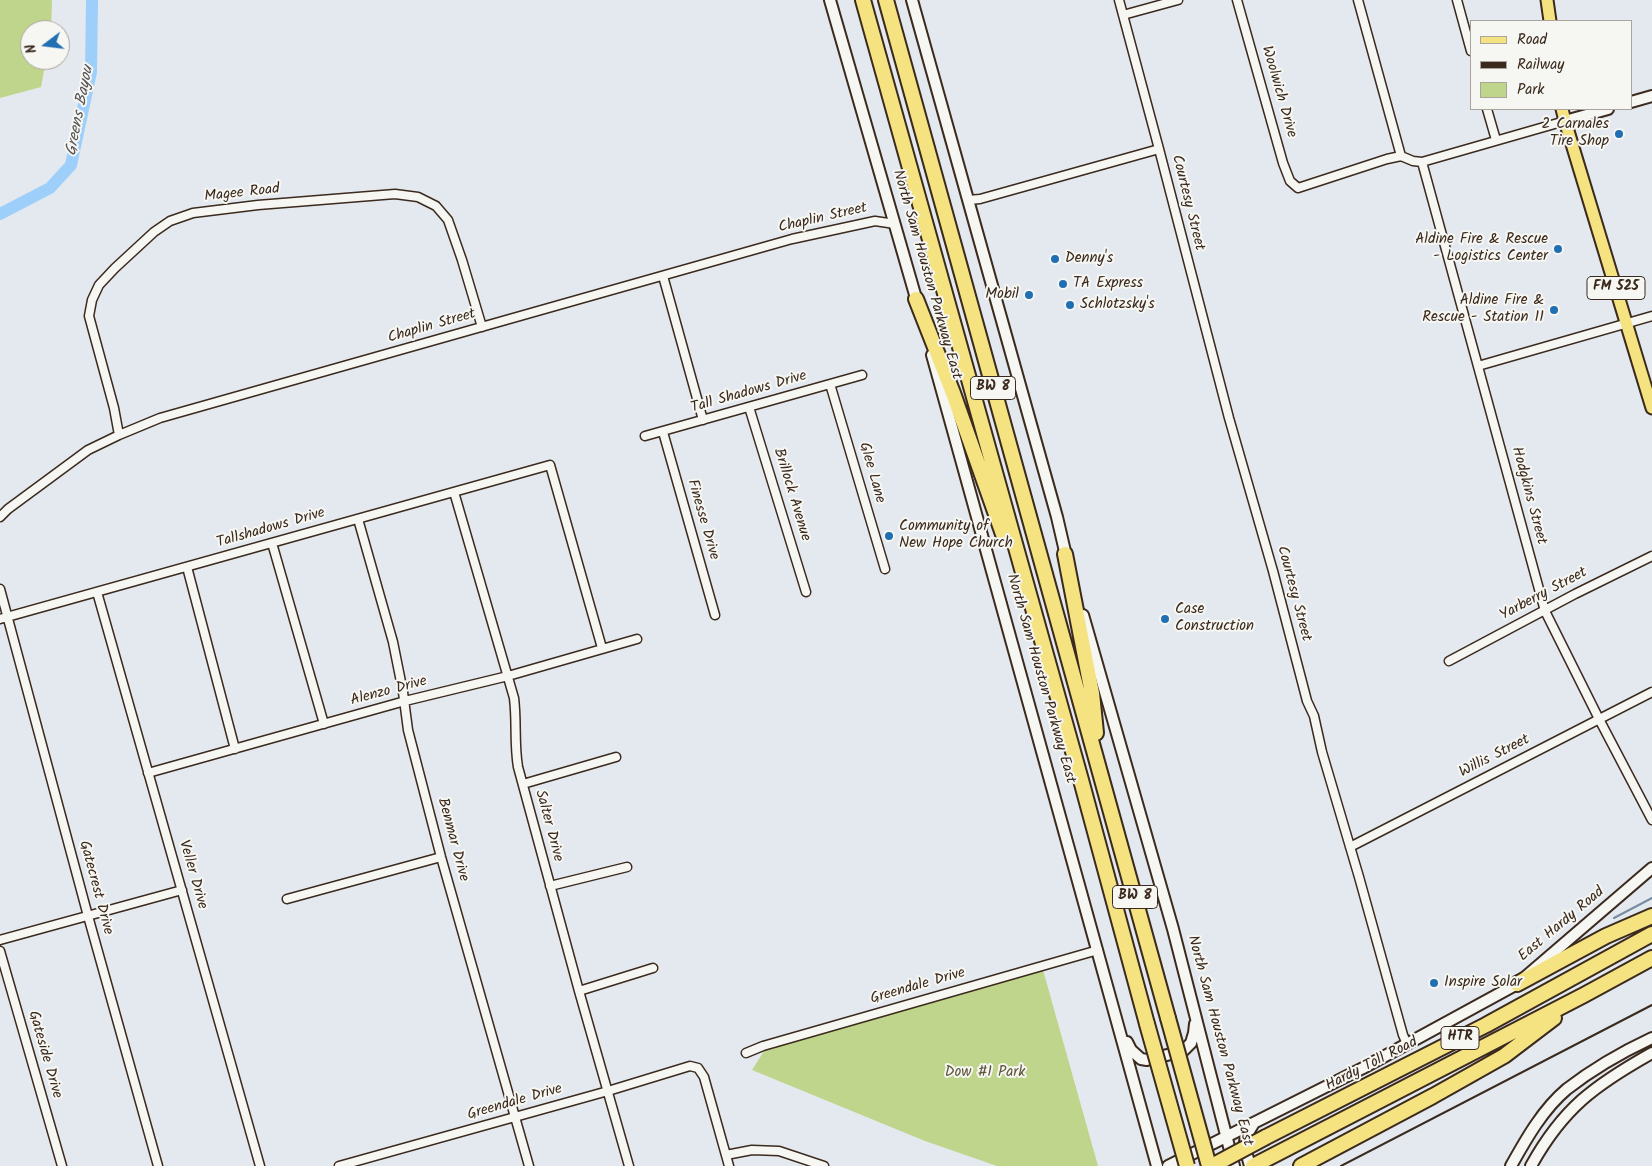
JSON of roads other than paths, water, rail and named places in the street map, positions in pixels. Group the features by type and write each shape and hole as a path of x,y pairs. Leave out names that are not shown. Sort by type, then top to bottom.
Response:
{"highway":[{"name":"North Sam Houston Parkway East","path":"863,0 1187,1166"},
{"name":"BW 8","path":"886,0 1210,1166"},
{"path":"916,299 953,393 1000,526 1080,780"},
{"path":"1065,554 1092,693 1101,776"},
{"path":"1516,984 1606,936 1652,916"},
{"name":"Hardy Toll Road","path":"1210,1166 1486,1026 1652,934"},
{"name":"HTR","path":"1252,1166 1652,958"},
{"path":"1301,1166 1504,1056 1584,995"}],"main road":[{"name":"North Sam Houston Parkway East","path":"830,0 895,224 1158,1166"},
{"name":"North Sam Houston Parkway East","path":"912,0 1058,517 1065,554 1170,920 1234,1166"},
{"path":"1548,0 1550,20"},
{"path":"1632,102 1652,96"},
{"name":"FM 525","path":"1562,110 1652,408"},
{"path":"1565,121 1604,110"},
{"name":"East Hardy Road","path":"1168,1166 1407,1044 1516,984 1652,868"},
{"path":"1120,1026 1131,1050 1141,1059 1147,1060 1183,1051 1191,1042 1194,1033 1195,1016"},
{"path":"1511,1166 1532,1130 1566,1090 1615,1056 1652,1038"},
{"path":"1531,1166 1545,1141 1576,1104 1617,1073 1652,1053"},
{"path":"1587,1076 1592,1091"},
{"path":"1252,1166 1245,1147 1245,1137 1255,1122"}],"street":[{"name":"Courtesy Street","path":"1118,0 1160,149 1243,468 1273,570 1307,701 1314,716 1318,738 1407,1044"},
{"path":"1123,15 1178,0"},
{"name":"Woolwich Drive","path":"1237,0 1283,163 1290,181 1298,188 1387,158 1401,156"},
{"path":"1358,0 1401,156 1413,161 1422,162 1565,121"},
{"path":"1457,0 1470,47"},
{"path":"1487,110 1496,140"},
{"path":"968,200 980,199 1160,149"},
{"name":"Hodgkins Street","path":"1422,162 1545,611 1652,820"},
{"name":"Magee Road","path":"119,434 90,316 92,300 100,285 115,268 154,232 170,221 193,213 395,194 418,197 436,206 448,220 482,327"},
{"name":"Chaplin Street","path":"0,517 8,508 88,450 119,434 160,418 792,239 875,221 895,224"},
{"path":"663,276 703,420"},
{"path":"1478,366 1652,316"},
{"name":"Tall Shadows Drive","path":"645,436 862,375"},
{"name":"Glee Lane","path":"830,384 885,569"},
{"name":"Brillock Avenue","path":"749,407 806,592"},
{"name":"Finesse Drive","path":"663,432 715,615"},
{"name":"Tallshadows Drive","path":"0,619 550,465 602,648"},
{"name":"Salter Drive","path":"454,492 516,709 516,754 523,784 629,1166"},
{"name":"Benmar Drive","path":"358,519 393,642 408,730 441,857 529,1166"},
{"path":"272,543 324,724"},
{"name":"Yarberry Street","path":"1449,661 1575,594 1652,556"},
{"path":"187,567 235,749"},
{"path":"0,589 9,617"},
{"name":"Veller Drive","path":"97,592 260,1166"},
{"name":"Gatecrest Drive","path":"9,617 88,916 158,1166"},
{"name":"Alenzo Drive","path":"148,773 404,701 508,676 637,639"},
{"name":"Willis Street","path":"1350,846 1652,692"},
{"path":"523,784 616,757"},
{"path":"287,899 441,857"},
{"path":"550,886 626,866"},
{"path":"0,940 182,890"},
{"name":"Greendale Drive","path":"746,1053 763,1046 1098,950"},
{"name":"Gateside Drive","path":"0,951 62,1166"},
{"path":"579,991 653,968"},
{"name":"Greendale Drive","path":"340,1166 358,1164 690,1066 698,1068 704,1077 726,1155"},
{"path":"729,1166 726,1155 752,1150 778,1151 824,1166"}],"waterway":[{"name":"Greens Bayou","path":"0,214 50,188 71,165 91,72 92,0"},
{"path":"1614,918 1652,898"}],"railway":[{"path":"1341,1166 1652,1005"}],"place":[{"name":"2 Carnales Tire Shop","path":"1619,134"},
{"name":"Aldine Fire & Rescue - Logistics Center","path":"1558,249"},
{"name":"Denny's","path":"1055,259"},
{"name":"TA Express","path":"1063,284"},
{"name":"Mobil","path":"1029,295"},
{"name":"Schlotzsky's","path":"1070,305"},
{"name":"Aldine Fire & Rescue - Station 11","path":"1554,310"},
{"name":"Community of New Hope Church","path":"889,536"},
{"name":"Case Construction","path":"1165,619"},
{"name":"Inspire Solar","path":"1434,983"}],"park label":[{"name":"Dow #1 Park","path":"985,1073"}]}
